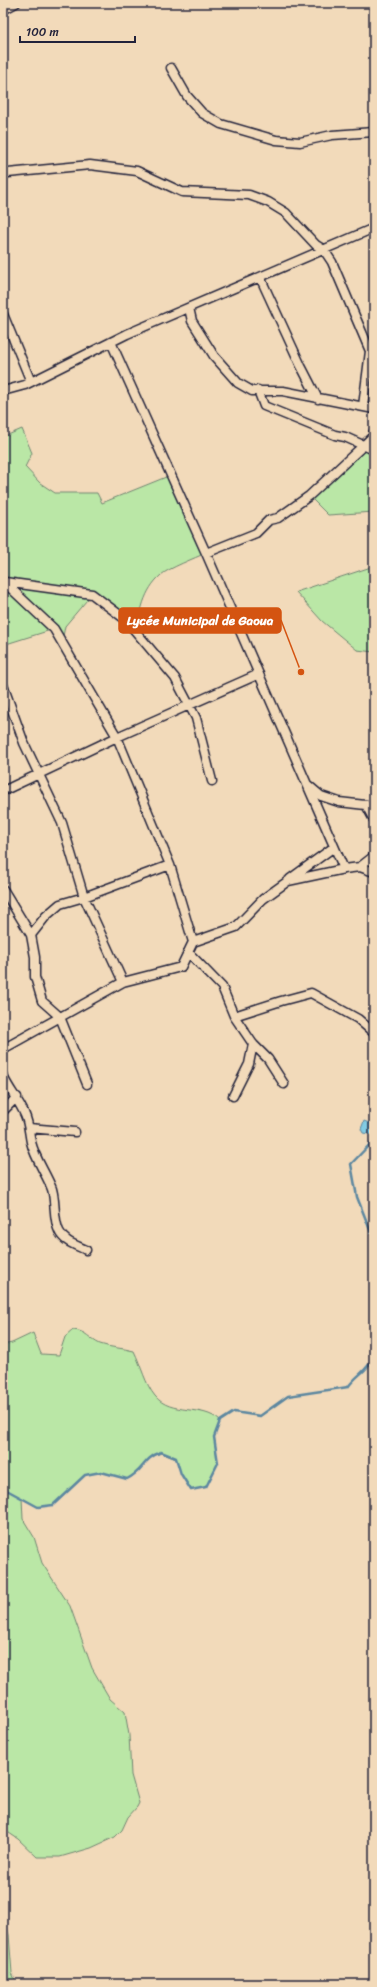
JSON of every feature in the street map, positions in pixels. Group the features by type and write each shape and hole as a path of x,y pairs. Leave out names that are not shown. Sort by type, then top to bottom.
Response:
{"street":[{"path":"3,10 16,3"},
{"path":"171,68 192,102 202,113 221,124 276,140 300,142 332,136 374,132"},
{"path":"3,172 21,172 90,165 137,171 182,192 249,196 268,202 286,213 316,245 324,250 332,262 370,351 363,406"},
{"path":"3,392 31,382 111,342 374,228"},
{"path":"364,232 374,234"},
{"path":"260,277 318,399"},
{"path":"189,308 192,321 214,356 238,383 252,391 283,391 374,409"},
{"path":"3,314 31,382"},
{"path":"111,342 206,553 344,869"},
{"path":"258,390 264,406 335,435 345,436 365,444 374,450"},
{"path":"206,553 256,533 269,520 278,518 309,496 365,444 373,436 374,432"},
{"path":"4,582 92,594 125,619 175,678 188,706 196,718 212,781"},
{"path":"3,1049 123,982 181,966 193,942 170,865 117,738 54,629 4,582"},
{"path":"3,791 259,674"},
{"path":"3,685 24,743 38,776 62,823 84,897 123,982"},
{"path":"307,784 321,796 339,802 370,806 374,820"},
{"path":"193,942 236,927 263,898 334,847"},
{"path":"360,867 374,856"},
{"path":"31,935 46,916 60,904 84,897 170,865"},
{"path":"288,881 360,867 374,872"},
{"path":"3,889 31,935 35,956 35,977 42,1001 60,1017 87,1084"},
{"path":"188,952 222,987 234,1016 253,1044 268,1060 284,1084"},
{"path":"234,1016 280,1000 311,993 358,1019 374,1033"},
{"path":"233,1096 249,1064 253,1044"},
{"path":"3,1076 9,1090 16,1097 26,1116 31,1142 47,1176 55,1200 56,1220 60,1232 67,1241 86,1250"},
{"path":"3,1111 16,1097"},
{"path":"29,1128 75,1132"}],"green space":[{"path":"22,429 32,453 25,467 40,483 55,493 97,493 102,503 171,475 206,553 170,569 155,581 150,588 141,610 138,634 92,594 65,626 62,642 54,629 3,645 3,437"},
{"path":"365,444 374,450 374,512 328,515 309,496"},
{"path":"374,566 374,652 357,650 322,621 296,592"},
{"path":"73,1330 82,1332 100,1344 134,1351 148,1386 155,1396 162,1402 170,1406 205,1413 220,1421 214,1437 218,1463 206,1487 191,1490 181,1474 176,1459 161,1453 150,1458 133,1476 127,1479 101,1472 85,1475 53,1505 38,1507 22,1498 23,1519 34,1537 42,1563 70,1606 92,1668 110,1699 125,1712 129,1735 131,1775 139,1803 128,1817 122,1830 115,1837 91,1848 60,1857 37,1857 18,1839 3,1829 3,1345 12,1343 33,1333 41,1354 59,1355 65,1337"},
{"path":"3,1912 9,1935 12,1973 17,1984 3,1984"}],"water":[{"path":"364,1121 369,1123 374,1122 374,1135 363,1133 361,1129"}],"waterway":[{"path":"374,1140 351,1164 357,1197 374,1240"},
{"path":"374,1313 372,1325 374,1342"},
{"path":"3,1488 38,1507 53,1505 85,1475 101,1472 127,1479 133,1476 150,1458 161,1452 176,1458 181,1474 191,1490 206,1487 218,1463 214,1437 220,1421 234,1412 260,1416 288,1396 348,1387 366,1369 374,1356"}],"place":[{"name":"Lycée Municipal de Gaoua","path":"301,672"}]}
